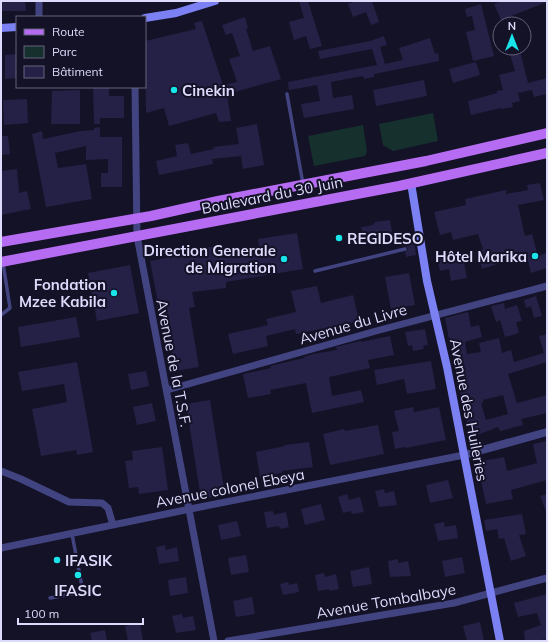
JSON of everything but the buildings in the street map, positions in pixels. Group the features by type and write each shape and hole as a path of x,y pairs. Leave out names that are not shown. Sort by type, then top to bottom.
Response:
{"main road":[{"path":"146,18 176,13 215,1"},
{"path":"1,28 16,27"},
{"name":"Boulevard du 30 Juin","path":"1,242 303,186 547,134"},
{"name":"Boulevard du 30 Juin","path":"2,262 411,183 547,153"},
{"name":"Avenue des Huileries","path":"411,183 418,247 435,315 500,641"}],"street":[{"path":"39,1 39,16"},
{"name":"Avenue de la T.S.F.","path":"135,88 136,236 190,509 214,641"},
{"name":"Avenue du Livre","path":"166,390 435,315 547,286"},
{"path":"464,455 547,432"},
{"name":"Avenue colonel Ebeya","path":"1,548 464,455"},
{"path":"1,471 69,502 102,503 108,508 114,525"},
{"name":"Avenue Tombalbaye","path":"228,641 454,603 547,578"}],"lane":[{"path":"287,94 303,186"},
{"path":"315,271 405,249"},
{"path":"1,315 10,308 2,262"},
{"path":"50,598 83,592 72,534"}],"green space":[{"path":"433,113 438,141 393,151 383,145 379,124"},
{"path":"363,125 367,151 365,156 314,166 308,136"}],"place":[{"name":"Cinekin","path":"174,90"},
{"name":"REGIDESO","path":"339,238"},
{"name":"Hôtel Marika","path":"535,256"},
{"name":"Direction Generale de Migration","path":"284,259"},
{"name":"Fondation Mzee Kabila","path":"114,293"},
{"name":"IFASIK","path":"57,560"},
{"name":"IFASIC","path":"78,575"}]}
